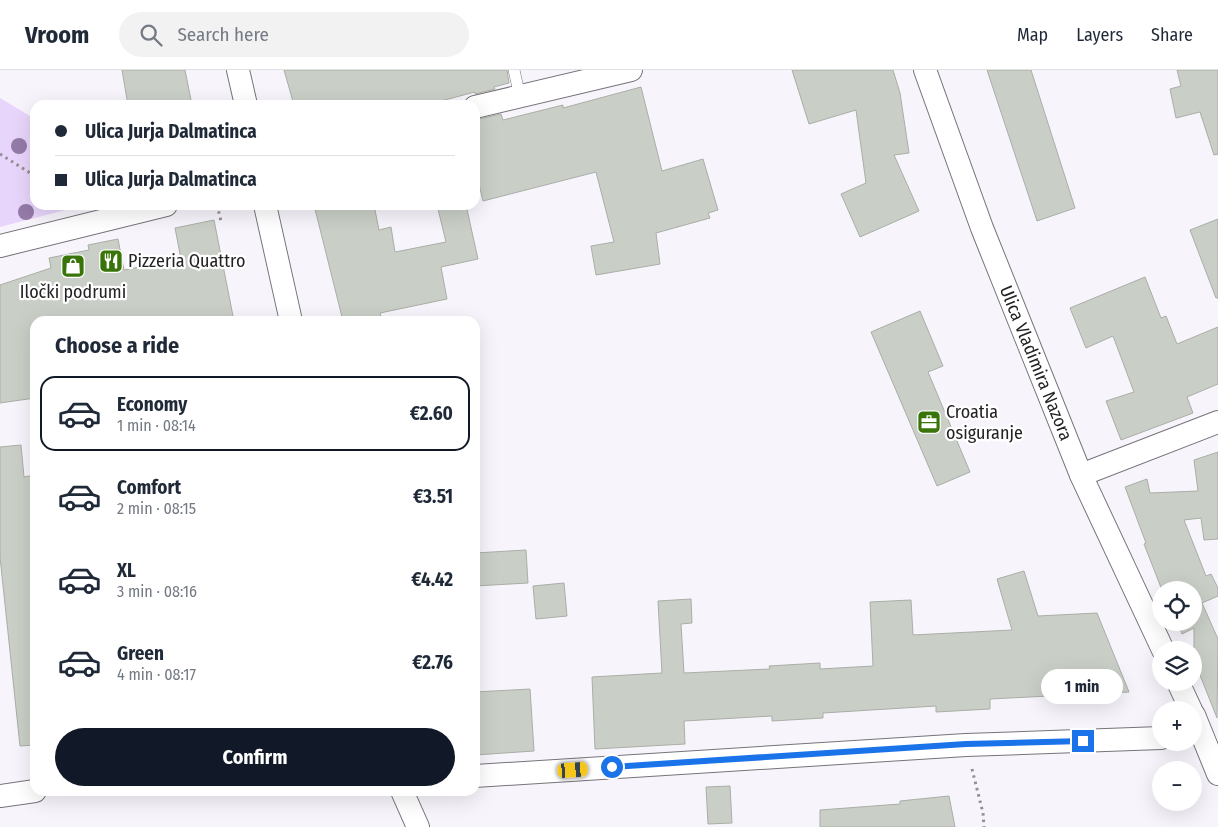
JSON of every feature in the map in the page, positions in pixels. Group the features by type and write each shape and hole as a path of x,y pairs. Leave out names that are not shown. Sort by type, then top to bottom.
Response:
{"street":[{"path":"238,70 245,100"},
{"path":"480,106 631,70"},
{"name":"Ulica Vladimira Nazora","path":"925,70 982,228 1081,475 1159,641"},
{"path":"0,246 146,210"},
{"path":"266,210 290,316"},
{"path":"1081,475 1218,422"},
{"path":"1205,736 1218,774"},
{"path":"480,776 966,744 1152,738"},
{"path":"0,796 30,792"},
{"path":"404,796 418,827"}],"lane":[{"path":"514,70 520,96"}],"path":[{"path":"0,154 30,173"},
{"path":"219,210 222,221"},
{"path":"966,744 983,814 984,827"}],"shaded area":[{"path":"0,98 30,116 30,210 66,210 0,227"}],"building":[{"path":"122,70 185,70 191,100 127,100"},
{"path":"284,70 507,70 509,83 494,87 495,89 445,100 293,100"},
{"path":"792,70 893,70 900,93 909,153 894,155 919,211 860,237 841,194 866,183 856,110 809,124"},
{"path":"987,70 1031,70 1075,208 1037,221"},
{"path":"1177,70 1218,70 1218,154 1214,155 1200,112 1176,118 1170,89 1181,86"},
{"path":"641,87 662,171 703,159 718,210 708,213 710,218 656,233 660,264 596,275 591,246 614,242 596,172 483,201 480,188 480,119 501,114 503,120 563,105 563,108"},
{"path":"315,210 375,210 379,230 391,227 395,252 446,242 438,210 467,210 478,259 441,267 447,299 380,313 381,316 342,316"},
{"path":"1218,219 1218,298 1216,298 1190,230"},
{"path":"214,220 233,316 30,316 30,399 0,403 0,285 51,268 49,258 89,250 88,245 118,239 124,270 181,259 175,228"},
{"path":"1145,277 1161,318 1166,316 1177,344 1218,327 1218,384 1187,397 1193,413 1121,440 1106,401 1134,392 1113,336 1086,348 1070,308"},
{"name":"Croatia osiguranje","path":"920,311 943,366 928,372 970,472 937,486 871,332"},
{"path":"21,445 24,477 30,476 30,745 20,746 0,557 0,447"},
{"path":"1218,452 1218,539 1204,540 1201,518 1184,520 1206,576 1211,574 1218,588 1218,596 1202,603 1202,581 1158,581 1125,487 1147,479 1150,493 1198,491 1194,460"},
{"path":"526,550 528,583 480,586 480,553"},
{"path":"1024,571 1038,616 1097,613 1129,692 990,699 990,709 936,712 936,706 823,713 823,718 772,721 772,716 684,721 685,744 595,749 592,677 662,673 658,601 691,599 692,623 681,624 684,673 770,669 769,666 820,663 820,669 873,666 870,602 911,600 913,635 1012,630 997,579"},
{"path":"564,583 567,616 536,619 533,586"},
{"path":"1202,603 1218,639 1217,718 1202,680 1202,641 1194,641 1194,631 1202,631"},
{"path":"530,689 534,751 480,755 480,692"},
{"path":"730,786 732,823 708,824 706,787"},
{"path":"949,796 955,827 820,827 820,810 900,804 900,801"}],"place":[{"name":"Pizzeria Quattro","path":"111,261"},
{"name":"Iločki podrumi","path":"73,266"},
{"name":"Croatia osiguranje","path":"929,422"}],"route":[{"path":"612,767 966,744 1083,741"}]}
